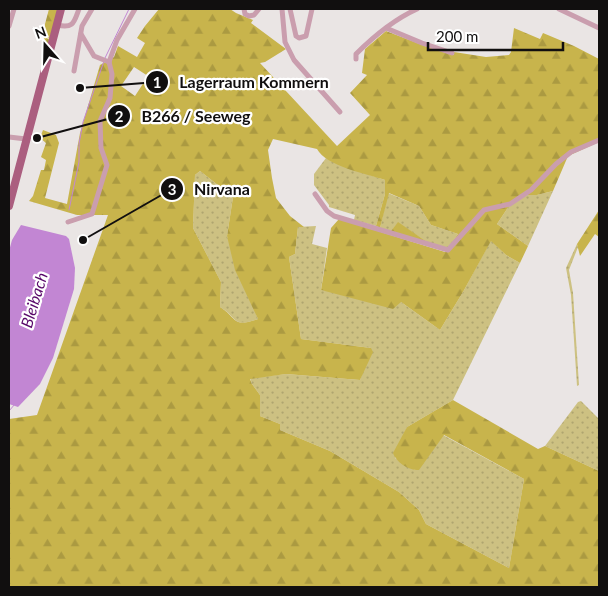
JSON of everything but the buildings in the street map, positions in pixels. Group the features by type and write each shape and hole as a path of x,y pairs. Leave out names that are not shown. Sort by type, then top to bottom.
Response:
{"main road":[{"path":"9,206 62,9"}],"street":[{"path":"9,10 14,9 9,26"},
{"path":"57,25 66,27 71,24 79,9"},
{"path":"74,71 82,26 92,9"},
{"path":"106,61 135,9"},
{"path":"244,9 245,14 249,16 254,15 259,9"},
{"path":"282,9 285,42 297,64 340,112"},
{"path":"290,9 296,36 300,38 306,36 312,9"},
{"path":"356,59 356,54 386,28 402,16 418,9"},
{"path":"559,9 599,28"},
{"path":"386,28 452,53"},
{"path":"68,222 92,214 107,165 101,148 100,121 110,98 112,74 106,61 94,56 81,34"},
{"path":"9,137 26,139"},
{"path":"315,194 327,211 334,216 448,250 484,210 510,204 531,190 556,164 571,152 599,140"}],"shaded area":[{"path":"326,158 385,180 385,194 376,226 354,220 355,215 329,207 314,185 314,174"},
{"path":"200,171 233,197 227,236 258,319 249,322 239,322 220,307 221,282 193,228 195,175"},
{"path":"553,191 528,246 497,224 509,206 527,195 537,195"},
{"path":"388,193 419,206 431,225 458,234 448,248 430,244 398,223 391,231 380,228"},
{"path":"316,226 312,244 327,248 321,290 401,302 440,330 491,240 506,255 520,263 453,400 407,427 395,458 415,470 443,435 524,479 509,568 426,524 419,510 399,492 330,451 280,430 280,424 260,416 260,395 250,378 286,374 360,380 371,348 301,339 289,257 295,254 298,227"},
{"path":"577,244 578,247 569,270 573,293 579,385 577,386 571,295 566,268"},
{"path":"581,401 599,419 599,471 545,446 578,402"}],"green space":[{"path":"49,9 58,9 41,69 45,24"},
{"path":"159,9 230,9 253,20 251,23 286,49 260,63 337,146 370,115 350,93 367,75 362,73 365,49 386,31 454,55 454,52 486,57 509,55 514,28 540,39 543,33 599,59 599,142 568,156 553,191 537,195 527,195 509,206 497,224 528,246 520,263 506,255 491,241 440,330 401,302 393,309 321,290 331,228 339,219 445,252 458,234 431,225 419,206 389,193 380,228 376,226 385,194 385,180 338,165 322,155 317,149 273,139 268,150 276,198 290,216 304,227 298,227 295,254 289,257 301,339 371,348 373,352 360,380 286,374 250,379 260,395 260,416 280,424 280,430 330,451 399,492 419,510 426,524 509,568 524,479 444,435 419,470 407,467 397,460 393,453 407,427 453,400 538,449 545,446 599,471 599,587 9,587 9,419 37,415 108,215 77,215 29,201 33,196 41,170 44,170 46,160 41,157 46,143 40,138 43,130 56,135 59,143 45,198 67,204 80,133 100,65 114,57 118,46 137,57 145,43 137,38","holes":["134,67 148,76 135,96 121,86","200,171 233,197 227,236 235,270 258,319 249,322 239,322 220,307 221,282 193,228 195,175"]},
{"path":"599,210 599,237 595,234 580,256 577,244"},
{"path":"398,222 430,244 391,231"}],"water":[{"path":"21,225 66,236 69,239 75,268 74,289 53,358 40,384 18,407 9,404 9,251 12,240"}],"waterway":[{"name":"Bleibach","path":"105,58 129,9"},
{"name":"Bleibach","path":"69,210 79,162 79,144 83,122 104,61"},
{"name":"Bleibach","path":"9,411 15,404"}],"place":[{"name":"Lagerraum Kommern","path":"80,88"},
{"name":"B266 / Seeweg","path":"37,138"},
{"name":"Nirvana","path":"83,240"}]}
